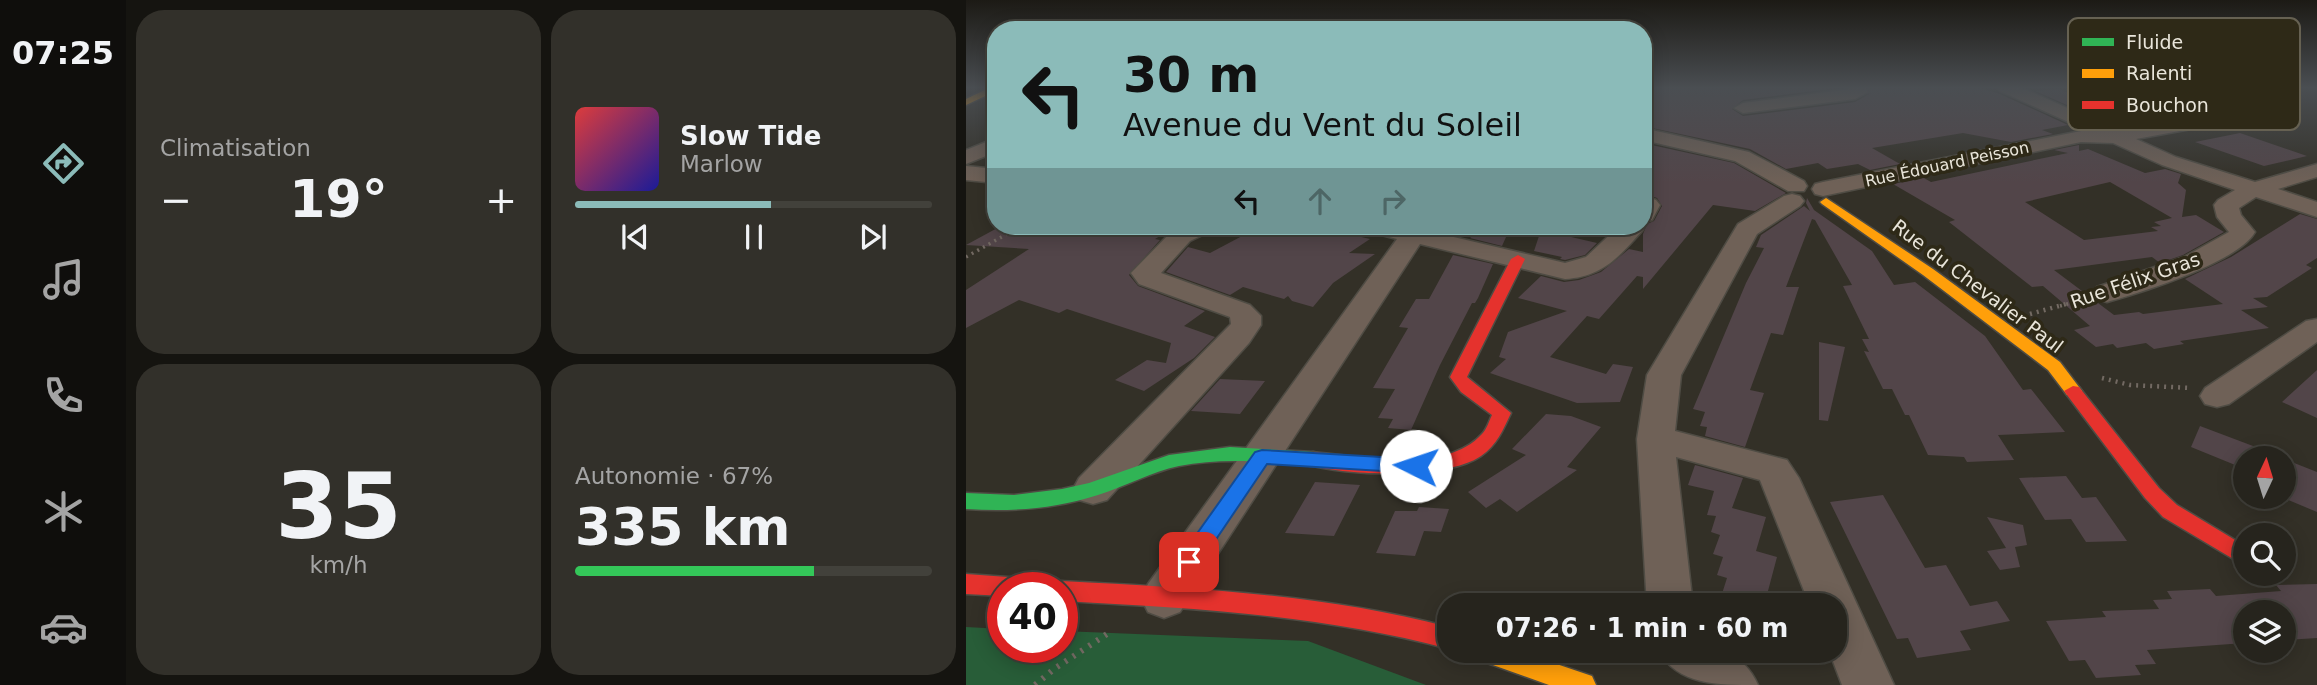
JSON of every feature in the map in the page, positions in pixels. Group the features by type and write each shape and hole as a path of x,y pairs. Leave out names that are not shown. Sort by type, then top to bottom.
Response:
{"street":[{"path":"2098,130 2193,170 2317,211"},
{"name":"Rue Édouard Peisson","path":"1794,193 1814,204 1824,195 2081,136 2113,137 2153,130"},
{"path":"1652,136 1742,156 1794,193 1747,229 1671,359 1659,395 1656,439 1669,593"},
{"path":"966,158 987,148"},
{"path":"2253,190 2317,170"},
{"path":"966,173 987,175"},
{"name":"Rue Félix Gras","path":"2107,293 2194,263 2239,236 2242,232 2229,217 2226,205 2253,190"},
{"name":"Rue du Chevalier Paul","path":"1824,195 2054,366 2152,493 2170,511 2233,550"},
{"path":"1093,489 1246,325 1246,316 1240,311 1149,278 1145,274 1171,245 1187,235"},
{"path":"1164,598 1412,235"},
{"path":"1430,235 1565,271 1592,268 1624,235"},
{"path":"966,500 983,503 1062,498 1178,459 1262,457 1416,466 1445,464 1479,450 1501,420 1502,413 1496,405 1462,386 1458,377 1518,259"},
{"path":"2217,396 2316,330"},
{"path":"1656,439 1773,470 1779,478 1828,593"},
{"path":"966,584 987,586"},
{"path":"1078,592 1323,607 1409,624 1437,634"},
{"path":"1847,636 1868,685"},
{"path":"1520,663 1583,685"},
{"path":"1700,663 1732,685"}],"path":[{"path":"966,257 1005,235"},
{"name":"Rue Félix Gras","path":"2005,329 2032,313 2107,293"},
{"path":"2054,366 2130,385 2189,387 2217,396"},
{"path":"1035,685 1088,647 1153,609 1164,598"}],"green space":[{"path":"966,627 987,628 987,663 1078,663 1078,632 1308,641 1426,685 966,685"}],"building":[{"path":"1652,119 2055,119 2068,125 2042,130 2053,134 2011,142 1963,133 1872,148 1900,164 1870,170 1858,164 1827,169 1818,163 1786,169 1750,149 1652,128"},
{"path":"2240,133 2307,156 2264,166 2195,142"},
{"path":"1652,145 1734,163 1786,193 1755,211 1713,205 1643,289 1643,277 1637,276 1599,319 1587,316 1550,357 1606,374 1613,364 1633,367 1620,402 1577,403 1490,373 1506,359 1499,357 1508,332 1567,311 1518,298 1541,276 1564,282 1579,280 1601,272 1629,249 1643,252 1643,235 1652,235 1652,222 1662,206 1657,198 1652,196"},
{"path":"2079,145 2079,151 2088,149 2145,173 2165,169 2181,174 2178,183 2186,190 2182,217 2196,215 2224,232 2183,255 2160,263 2152,257 2054,270 2114,315 2223,304 2185,279 2231,257 2300,214 2317,219 2317,258 2306,265 2312,268 2267,297 2253,298 2268,307 2241,310 2269,328 2180,341 2184,344 2154,349 2146,343 2117,348 2113,344 2096,347 2074,330 2090,326 2043,286 2032,287 1949,222 1955,220 1893,184 1924,178 1931,182 2068,153 2054,150","holes":["2110,182 2172,218 2154,222 2161,226 2151,227 2158,231 2084,240 2025,202"]},
{"path":"1807,198 1814,210 1872,251 1894,285 1915,282 1985,336 2023,390 2031,389 2065,432 1998,435 2014,460 1967,462 1964,457 1928,455 1909,415 1905,415 1892,389 1883,389 1864,351 1869,352 1862,339 1869,339 1843,286 1852,285 1812,219 1786,287 1799,287 1783,335 1771,333 1750,390 1764,393 1745,447 1705,436 1707,427 1700,426 1705,412 1693,409 1746,283 1764,248 1756,247 1761,235 1804,206 1810,211"},
{"path":"987,234 1162,235 1155,239 1160,240 1129,275 1138,286 1205,311 1184,326 1215,337 1194,358 1144,391 1115,380 1147,360 1166,363 1171,343 1067,309 1059,313 1019,300 966,328 966,290 1029,249 966,245"},
{"path":"1244,235 1353,235 1370,239 1349,253 1375,254 1333,283 1313,307 1292,301 1288,296 1284,299 1243,287 1230,295 1166,272 1188,247 1210,253"},
{"path":"1474,235 1507,235 1502,246 1470,238"},
{"path":"1539,235 1563,235 1597,243 1585,255 1565,260 1534,251"},
{"path":"1453,255 1493,264 1478,298 1472,303 1440,365 1411,430 1388,428 1393,419 1378,418 1395,389 1373,388 1408,328 1399,327 1416,299 1429,299"},
{"path":"1819,342 1845,347 1828,421 1819,420"},
{"path":"2317,370 2317,418 2282,402"},
{"path":"1220,379 1265,381 1240,414 1191,411"},
{"path":"1546,414 1571,416 1601,427 1567,467 1577,470 1517,512 1500,499 1486,508 1468,492 1526,455 1512,449"},
{"path":"2200,426 2252,446 2233,446 2233,464 2191,447"},
{"path":"2296,464 2317,472 2317,512 2296,503"},
{"path":"1695,465 1743,478 1732,508 1766,517 1756,551 1777,557 1767,593 1722,593 1727,578 1717,575 1723,557 1713,554 1720,535 1711,532 1716,516 1707,515 1714,491 1688,485"},
{"path":"2066,476 2082,498 2096,497 2127,541 2086,542 2071,519 2045,520 2019,478"},
{"path":"1315,482 1360,485 1334,536 1285,533"},
{"path":"1883,495 1925,568 1946,565 1970,606 1997,601 2010,621 1960,631 1971,650 1917,658 1908,638 1897,639 1830,502"},
{"path":"1419,507 1449,509 1441,532 1424,531 1415,556 1376,553 1395,511 1417,511"},
{"path":"1987,517 2023,525 2027,545 2015,547 2020,567 2000,570 1987,551 2006,548"},
{"path":"2317,584 2317,638 2296,639 2296,600 2233,600 2233,644 2147,650 2156,664 2135,665 2141,675 2096,678 2085,660 2069,661 2046,621 2106,617 2102,611 2159,609 2153,600 2172,599 2167,591 2210,589 2216,596 2281,591 2277,586"}],"traffic: fast":[{"path":"966,501 998,503 1062,497 1093,489 1158,465 1196,456 1246,454 1313,459"}],"traffic: slow":[{"path":"1826,202 1928,272 2054,366 2073,391"},
{"path":"1520,663 1583,685"}],"traffic: jam":[{"path":"1313,459 1422,466 1449,462 1473,452 1491,437 1502,413 1467,388 1458,377 1518,259"},
{"path":"2073,391 2152,493 2170,511 2233,550"},
{"path":"966,584 987,586"},
{"path":"1078,592 1257,603 1353,616 1437,635"}],"route":[{"path":"1189,562 1262,457 1416,466"}]}
